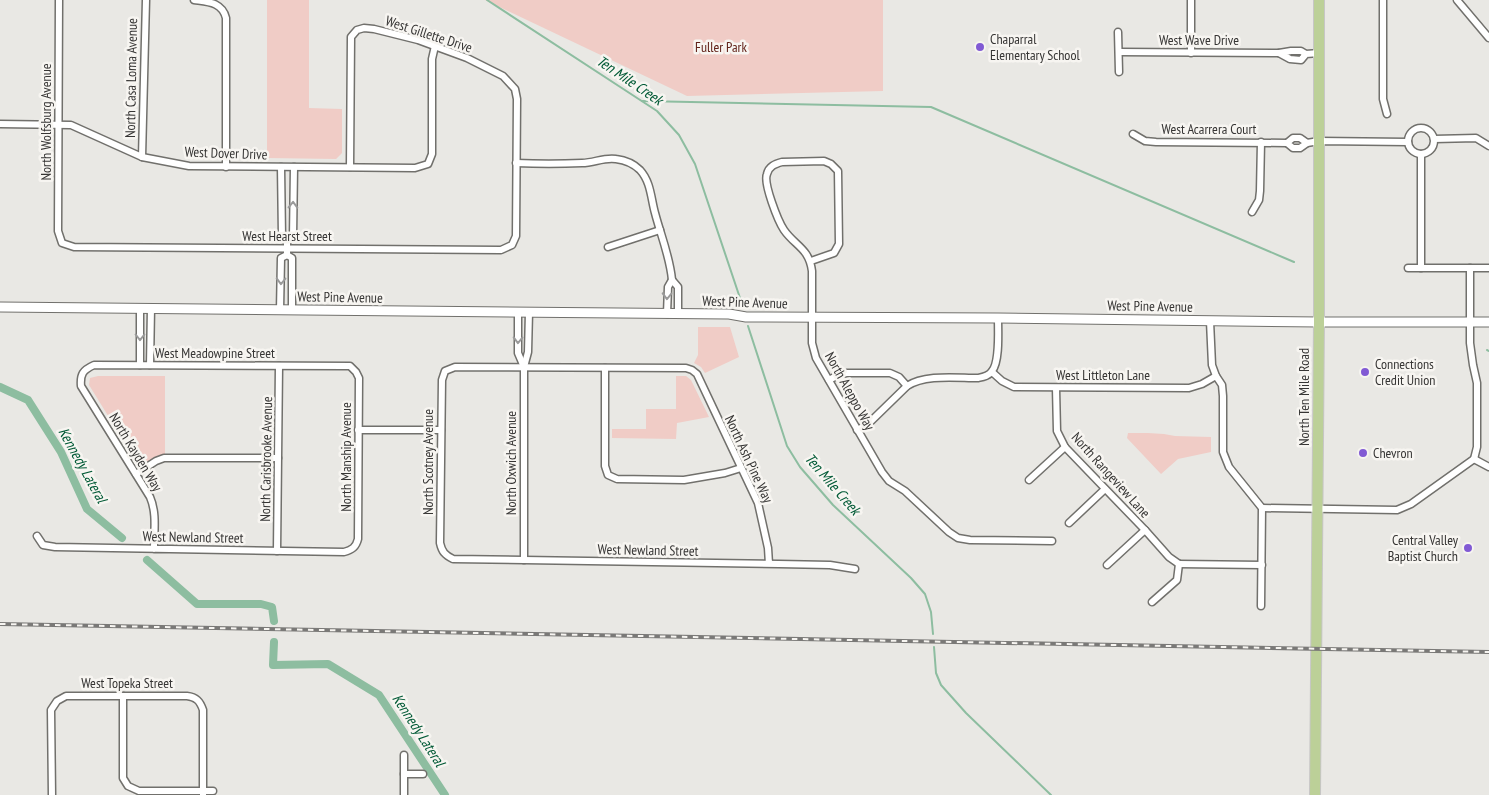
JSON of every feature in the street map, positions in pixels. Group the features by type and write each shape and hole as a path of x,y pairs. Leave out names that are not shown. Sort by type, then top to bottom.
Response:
{"main road":[{"name":"North Ten Mile Road","path":"1315,795 1319,322 1319,0"}],"street":[{"name":"North Wolfsburg Avenue","path":"59,0 58,231 62,243"},
{"name":"North Casa Loma Avenue","path":"142,157 146,0"},
{"path":"194,0 214,4 223,9 226,18 226,167"},
{"path":"1190,52 1191,0"},
{"path":"1383,0 1383,99 1387,114"},
{"path":"1457,0 1489,38"},
{"name":"West Gillette Drive","path":"350,167 351,37 357,30 364,28 435,46 467,58 503,76 515,89 517,99 516,164"},
{"path":"1118,32 1119,72"},
{"name":"West Dover Drive","path":"0,124 71,125 142,157 189,166 415,168 428,164 432,154 432,59 435,46"},
{"name":"West Wave Drive","path":"1119,52 1279,53 1301,51 1306,54 1319,53"},
{"path":"1422,127 1430,131 1434,139 1434,144 1429,151 1421,154 1410,149 1408,142 1408,137 1413,130 1422,127"},
{"name":"West Acarrera Court","path":"1133,134 1145,140 1156,142 1287,143 1293,138 1300,138 1307,143 1319,140 1408,142"},
{"path":"1434,139 1476,138 1489,146"},
{"path":"1252,212 1259,200 1260,142"},
{"path":"1421,154 1421,268"},
{"path":"516,164 584,163 616,159 626,161 640,170 649,187 671,266 672,280 668,287 667,314"},
{"path":"782,162 824,162 835,167 839,177 839,244 834,253 811,261 780,224 767,183 768,170 782,162"},
{"name":"West Hearst Street","path":"62,243 74,247 287,252 501,250 512,246 516,236 516,164"},
{"path":"282,167 282,237 287,241"},
{"path":"287,241 293,237 294,167"},
{"path":"608,247 660,230"},
{"path":"280,310 282,258 287,252 287,241"},
{"path":"287,252 292,258 292,310"},
{"name":"North Aleppo Way","path":"811,261 813,350 857,430 889,481 905,491 958,538 970,540 1052,541"},
{"path":"1408,268 1489,268"},
{"path":"1262,508 1397,510 1404,508 1474,459 1477,447 1477,383 1472,365 1470,342 1470,268"},
{"path":"672,280 678,286 678,314"},
{"name":"West Pine Avenue","path":"0,307 729,314 812,318 1489,322"},
{"path":"140,308 140,365"},
{"path":"150,365 151,308"},
{"name":"North Oxwich Avenue","path":"518,312 518,353 524,367"},
{"name":"North Oxwich Avenue","path":"524,560 524,367 528,352 529,312"},
{"path":"857,430 867,425 912,382 926,378 978,378 992,372 997,362 998,318"},
{"path":"1210,321 1212,365 1222,385 1223,452 1225,460 1262,508 1260,606"},
{"name":"West Meadowpine Street","path":"83,373 94,365 350,366"},
{"name":"North Carisbrooke Avenue","path":"277,551 279,366"},
{"name":"North Manship Avenue","path":"350,366 359,378 358,539 354,549"},
{"name":"North Scotney Avenue","path":"443,553 440,543 441,430 442,380 445,371 455,367 524,367"},
{"path":"524,367 605,368 605,466 608,475 617,479 684,480 725,473 741,468"},
{"name":"North Ash Pine Way","path":"605,368 686,368 697,374 758,504 768,548 769,564"},
{"path":"829,380 847,372 890,373 899,377 907,386"},
{"name":"West Littleton Lane","path":"992,372 1002,381 1014,387 1056,388 1189,388 1202,384 1216,376"},
{"name":"North Kayden Way","path":"83,373 81,386 153,504 154,549"},
{"name":"North Rangeview Lane","path":"1056,388 1057,431 1065,447 1169,558 1179,564"},
{"path":"358,430 441,430"},
{"path":"1029,480 1065,447"},
{"path":"136,474 156,462 173,458 278,458"},
{"path":"1474,459 1489,467"},
{"path":"1069,524 1105,489"},
{"path":"1107,565 1144,530"},
{"name":"West Newland Street","path":"36,536 43,545 55,547 344,552 354,549"},
{"name":"West Newland Street","path":"443,553 453,559 830,565 855,569"},
{"path":"1152,602 1176,580 1179,564 1262,565"},
{"name":"West Topeka Street","path":"52,795 51,710 56,701 66,696 187,696 198,700 203,710 203,793"},
{"path":"123,696 123,778 128,786 138,791 203,793 213,791"},
{"path":"404,755 404,795"},
{"path":"404,774 423,774"}],"green space":[{"path":"267,0 309,0 309,108 342,109 342,153 336,159 267,158"},
{"name":"Fuller Park","path":"485,0 883,0 883,91 687,96"},
{"path":"698,327 730,327 739,357 705,373 701,367 694,363 698,355"},
{"path":"98,376 165,376 165,454 143,464 136,461 89,385 90,378"},
{"path":"676,376 686,376 691,380 709,417 677,423 676,439 612,438 612,429 646,429 646,409 676,409"},
{"path":"1128,433 1211,437 1211,452 1178,459 1161,474 1127,438"}],"waterway":[{"name":"Ten Mile Creek","path":"487,0 657,111 679,135 695,164 742,304"},
{"path":"642,101 931,107 1294,262"},
{"name":"Ten Mile Creek","path":"748,326 787,446 800,467 833,505 911,578 925,594 931,612 933,634"},
{"name":"Kennedy Lateral","path":"0,387 28,400 61,452 87,509 122,538"},
{"name":"Kennedy Lateral","path":"147,560 197,604 261,604 272,607 274,621"},
{"name":"Kennedy Lateral","path":"274,642 273,665 328,664 379,695 445,795"},
{"name":"Ten Mile Creek","path":"934,647 936,673 941,685 966,713 1051,795"}],"railway":[{"path":"0,624 1489,652"}],"place":[{"name":"Chaparral Elementary School","path":"980,47"},
{"name":"Connections Credit Union","path":"1365,372"},
{"name":"Chevron","path":"1363,453"},
{"name":"Central Valley Baptist Church","path":"1468,548"}]}
